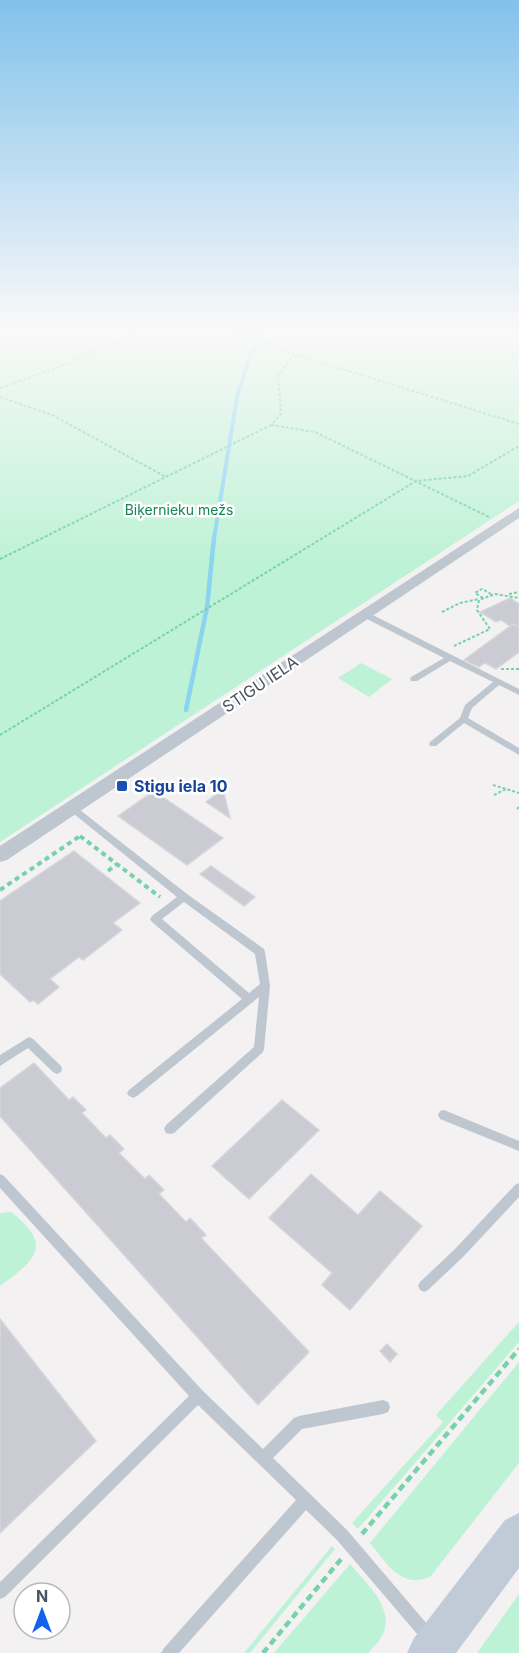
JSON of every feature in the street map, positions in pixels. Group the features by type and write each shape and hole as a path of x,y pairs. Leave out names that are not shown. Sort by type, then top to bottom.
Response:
{"main road":[{"path":"432,1649 519,1534"}],"street":[{"name":"STIGU IELA","path":"0,855 519,512"}],"lane":[{"path":"364,614 519,692"},
{"path":"414,679 450,657"},
{"path":"433,744 464,718 468,707 498,682"},
{"path":"464,718 519,752"},
{"path":"72,808 184,897 260,952 265,986 259,1049 170,1129"},
{"path":"184,897 155,919 249,999"},
{"path":"133,1093 265,986"},
{"path":"1,1057 28,1042 57,1069"},
{"path":"444,1115 519,1146"},
{"path":"0,1180 4,1195 198,1396 352,1546 432,1649"},
{"path":"424,1286 459,1253 519,1189"},
{"path":"0,1592 198,1396"},
{"path":"263,1458 299,1423 383,1407"},
{"path":"170,1653 306,1500"}],"path":[{"path":"26,406 52,415 166,477"},
{"path":"0,559 271,425 281,417 283,411 281,406"},
{"path":"457,406 519,424"},
{"path":"271,425 315,432 502,523"},
{"path":"0,735 416,481 468,476 519,446"},
{"path":"484,598 478,591 482,589 492,595"},
{"path":"442,612 460,603 492,595 519,592"},
{"path":"507,594 519,598"},
{"path":"440,652 490,629 477,610 484,598"},
{"path":"493,785 519,793"},
{"path":"494,795 506,789"},
{"path":"0,890 80,836 91,823"},
{"path":"80,836 172,906"},
{"path":"108,871 117,864"},
{"path":"262,1653 519,1349"}],"green space":[{"name":"Biķernieku mežs","path":"0,406 519,406 519,501 0,842"},
{"path":"361,663 392,679 369,697 338,678"},
{"path":"11,1212 28,1228 34,1237 36,1246 34,1254 23,1268 0,1286 0,1213"},
{"path":"519,1322 519,1342 358,1529 352,1523 443,1422 436,1415"},
{"path":"519,1362 519,1463 430,1577 410,1580 402,1577 389,1566 370,1543"},
{"path":"332,1546 335,1549 250,1653 244,1653"},
{"path":"350,1564 382,1605 386,1624 376,1644 368,1653 274,1653"},
{"path":"519,1594 519,1653 477,1653"}],"building":[{"path":"510,598 519,604 519,627 513,624 510,626 501,620 496,622 480,612"},
{"path":"513,624 519,627 519,652 496,669 485,663 479,667 464,660"},
{"path":"223,789 230,818 206,802"},
{"path":"154,791 223,838 187,865 118,816"},
{"path":"74,851 140,903 113,923 122,930 83,960 79,957 50,979 59,987 38,1004 33,1000 30,1002 0,974 0,901"},
{"path":"211,866 255,897 244,906 200,874"},
{"path":"34,1063 69,1100 73,1097 86,1110 82,1113 106,1138 110,1135 124,1149 119,1153 145,1179 149,1175 164,1190 159,1194 186,1222 190,1218 206,1235 201,1238 309,1352 258,1405 0,1116 0,1088"},
{"path":"282,1100 319,1130 249,1199 212,1166"},
{"path":"311,1174 358,1215 380,1191 422,1226 350,1310 322,1285 332,1273 269,1218"},
{"path":"0,1319 96,1441 0,1533"},
{"path":"387,1344 397,1354 390,1362 380,1351"}],"waterway":[{"path":"214,539 236,406"},
{"path":"186,710 207,607 214,538"}],"place":[{"name":"Stigu iela 10","path":"122,786"}]}
